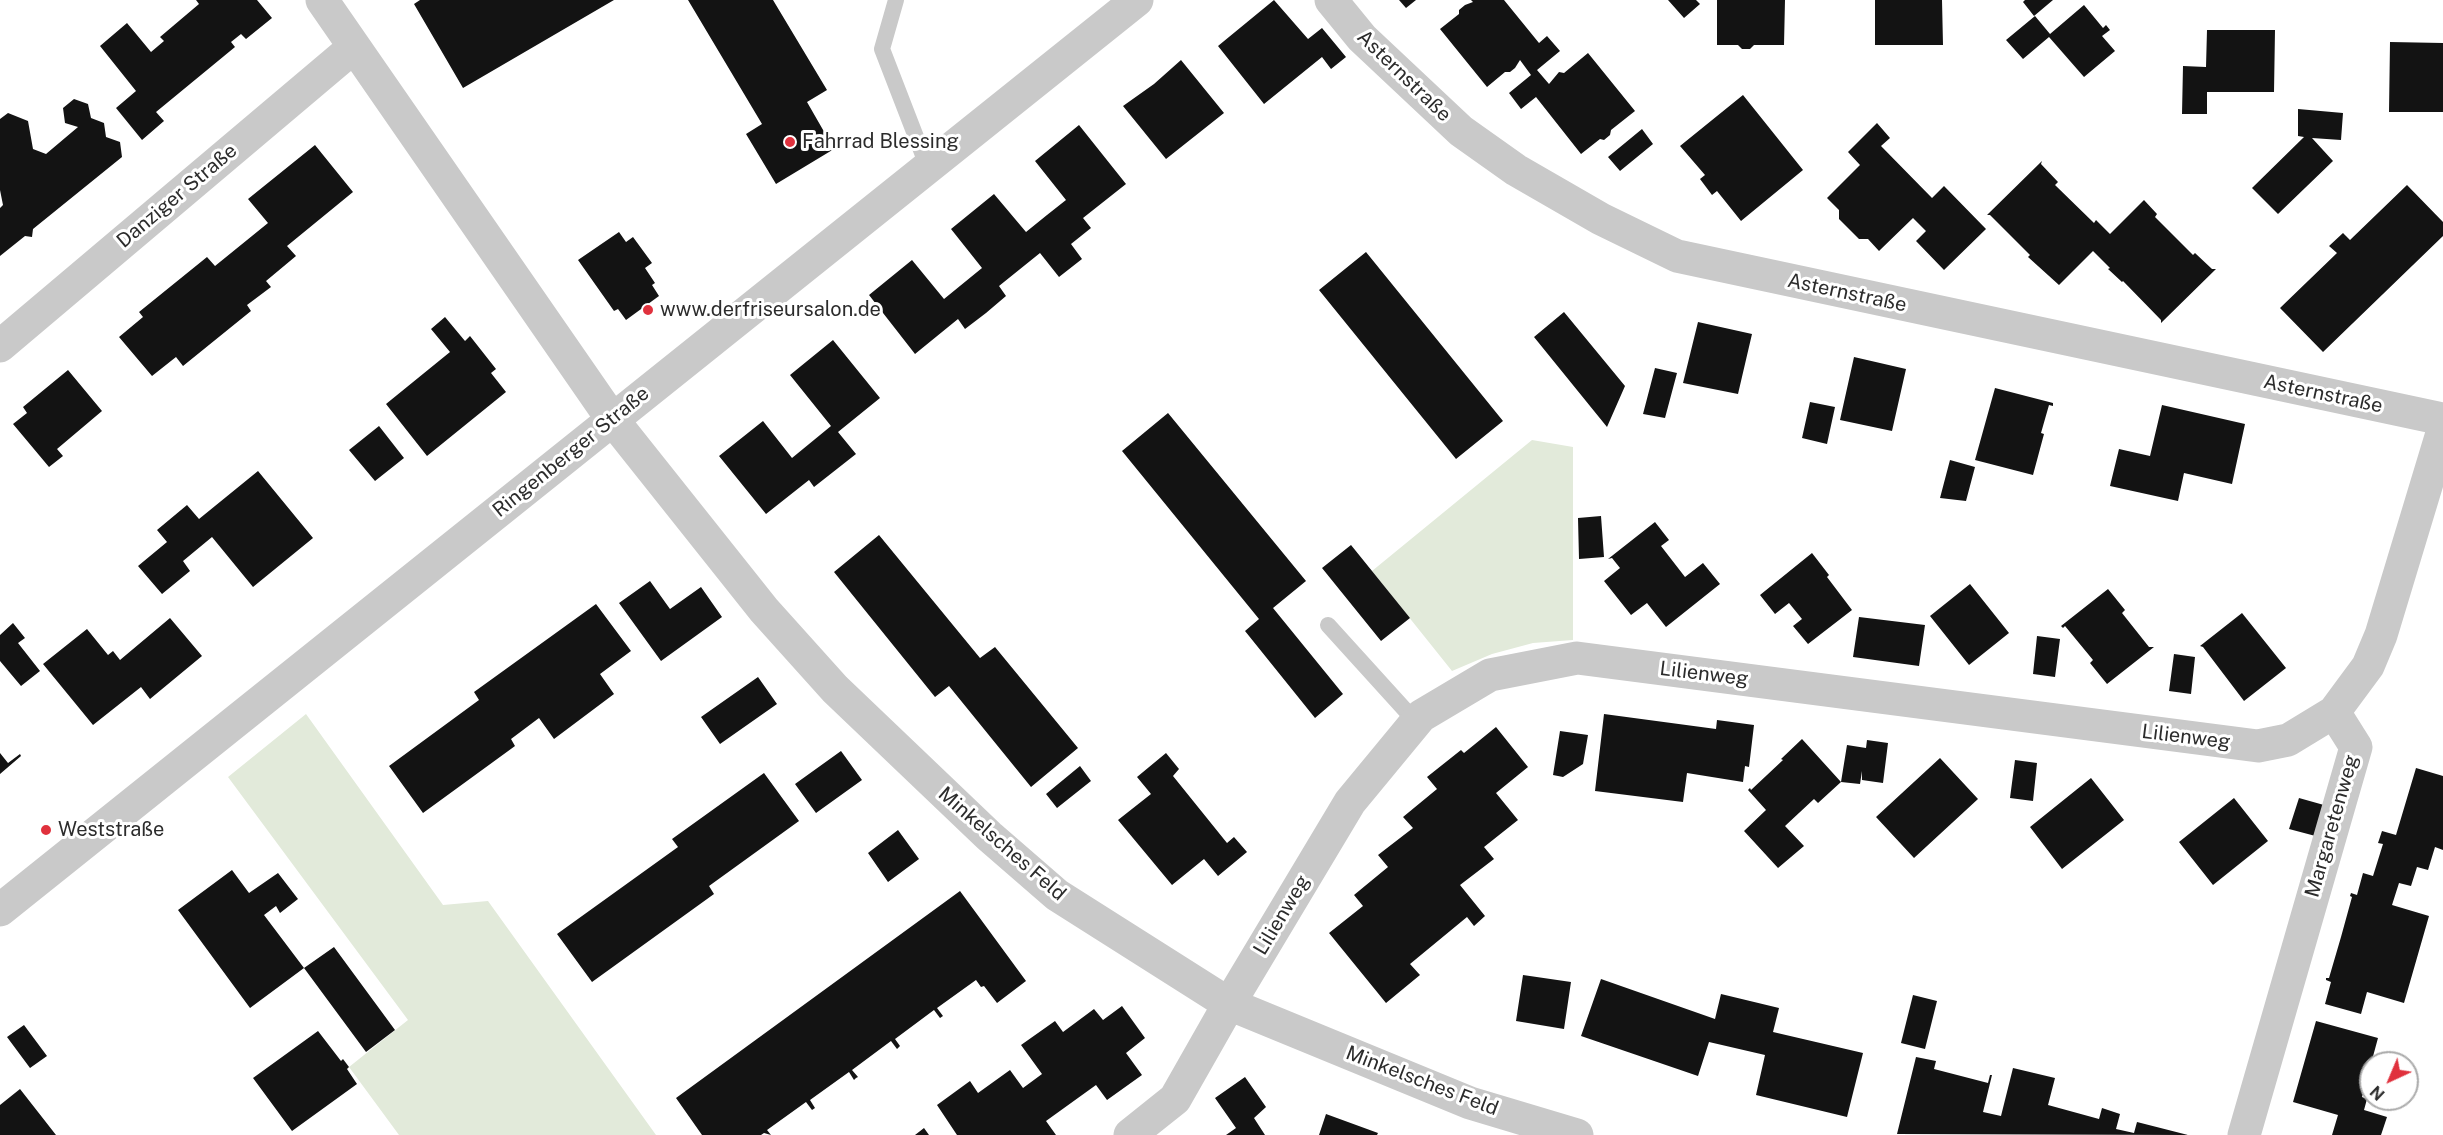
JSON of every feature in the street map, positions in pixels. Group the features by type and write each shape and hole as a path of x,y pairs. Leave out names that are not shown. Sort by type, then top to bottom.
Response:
{"street":[{"path":"322,0 612,419"},
{"name":"Asternstraße","path":"1331,0 1362,38 1461,131 1526,175 1601,219 1677,256 2443,419"},
{"name":"Ringenberger Straße","path":"2,909 928,168 1122,4"},
{"name":"Danziger Straße","path":"0,346 354,47"},
{"name":"Minkelsches Feld","path":"612,419 764,610 827,680 989,837 1057,895 1229,1004 1470,1103 1577,1135"},
{"path":"2334,712 2368,666 2381,635 2443,430"},
{"name":"Lilienweg","path":"1131,1135 1175,1099 1350,802 1421,716 1490,675 1577,658 2258,746 2288,740 2334,712"},
{"name":"Margaretenweg","path":"2244,1135 2356,747 2334,712"}],"lane":[{"path":"896,0 882,49 928,168"},
{"path":"1328,625 1416,722"}],"green space":[{"path":"1532,440 1573,447 1573,640 1533,643 1492,654 1452,671 1372,571"},
{"path":"306,714 443,905 488,901 656,1135 399,1135 349,1067 408,1020 228,777"}],"building":[{"path":"196,0 257,0 272,18 246,39 241,34 231,42 235,47 156,112 164,121 142,140 116,108 136,91 100,46 127,23 151,52 164,41 160,37 199,4"},
{"path":"420,0 614,0 463,88 414,4"},
{"path":"688,0 773,0 827,90 807,102 834,149 776,184 746,134 762,124"},
{"path":"1274,0 1308,39 1322,28 1346,57 1331,69 1322,57 1264,104 1218,46"},
{"path":"1399,0 1416,0 1406,8"},
{"path":"1471,0 1504,0 1539,43 1547,36 1560,51 1537,70 1549,84 1559,72 1564,73 1588,53 1635,111 1611,130 1610,135 1604,140 1600,139 1581,154 1536,97 1521,109 1509,93 1531,75 1520,60 1515,68 1510,72 1505,72 1487,87 1440,29 1459,14 1459,10 1465,5 1473,2"},
{"path":"1668,0 1696,0 1700,4 1684,18"},
{"path":"1717,0 1785,0 1784,45 1754,45 1750,49 1742,49 1738,45 1717,45"},
{"path":"1875,0 1942,0 1943,45 1875,45"},
{"path":"2025,0 2053,0 2034,16 2023,2"},
{"path":"2084,5 2103,28 2106,25 2110,30 2102,36 2115,51 2084,77 2049,37 2023,59 2006,40 2035,16 2050,34"},
{"path":"2207,30 2275,30 2274,92 2207,92 2207,114 2182,114 2183,66 2206,67"},
{"path":"2390,42 2443,43 2443,112 2389,112"},
{"path":"1181,60 1224,113 1166,159 1123,106 1154,84"},
{"path":"1743,95 1803,170 1741,221 1717,191 1712,195 1700,179 1705,175 1680,146"},
{"path":"74,99 88,104 91,118 104,123 106,137 120,142 122,157 33,229 32,237 25,236 0,256 0,208 3,205 0,190 0,119 8,113 28,121 33,149 46,154 78,127 65,123 63,108"},
{"path":"2298,109 2343,113 2341,140 2312,138 2333,161 2278,214 2252,188 2304,137 2298,136"},
{"path":"1877,123 1890,138 1881,146 1932,198 1944,186 1986,229 1944,270 1916,241 1926,231 1913,218 1879,251 1868,239 1859,239 1839,219 1839,210 1827,198 1860,165 1848,152"},
{"path":"1079,125 1126,184 1083,218 1091,228 1071,244 1082,259 1059,277 1040,253 999,286 1006,296 986,313 965,329 958,319 915,354 869,295 912,260 944,299 982,268 951,229 994,194 1026,232 1066,200 1035,161"},
{"path":"1642,129 1653,144 1620,171 1608,157"},
{"path":"315,145 353,192 287,246 296,256 266,281 271,287 247,305 251,311 183,366 176,357 152,376 119,337 143,317 139,312 207,257 215,266 268,223 248,199"},
{"path":"2042,161 2041,164 2058,182 2055,185 2094,223 2096,220 2110,234 2144,200 2157,214 2155,217 2193,255 2195,253 2212,269 2216,269 2161,323 2161,320 2108,269 2110,268 2093,251 2059,285 2028,257 2030,255 1990,215 1987,215"},
{"path":"2407,185 2443,222 2443,236 2323,352 2280,308 2337,253 2329,246 2343,233 2350,240"},
{"path":"619,232 626,242 633,237 652,263 645,268 655,283 652,285 659,296 626,320 618,309 614,311 578,260"},
{"path":"1366,252 1503,421 1456,459 1319,290"},
{"path":"1564,312 1625,386 1607,427 1534,337"},
{"path":"445,317 465,341 470,336 496,369 491,373 506,392 427,456 386,404 450,352 431,329"},
{"path":"1698,322 1752,334 1738,394 1683,383"},
{"path":"833,340 880,398 838,432 856,454 814,487 809,480 766,514 719,456 763,421 792,458 831,426 790,375"},
{"path":"1854,357 1906,369 1892,431 1840,420"},
{"path":"1655,368 1677,373 1665,418 1643,414"},
{"path":"68,370 102,411 57,449 63,456 49,467 13,424 27,413 23,407"},
{"path":"1995,388 2053,403 2053,406 2049,405 2041,433 2044,434 2033,475 1975,460"},
{"path":"1810,402 1835,407 1827,444 1802,438"},
{"path":"2162,405 2245,424 2232,484 2184,473 2178,501 2110,486 2119,449 2150,456"},
{"path":"1168,413 1306,581 1273,608 1343,694 1315,718 1245,631 1259,619 1122,451"},
{"path":"379,426 404,458 375,481 349,450"},
{"path":"1950,460 1975,467 1966,501 1940,498"},
{"path":"258,471 313,538 253,587 212,537 183,561 190,571 162,594 138,566 167,542 157,530 187,505 199,519"},
{"path":"1601,516 1604,557 1579,559 1578,518"},
{"path":"1655,522 1669,540 1661,546 1685,577 1703,563 1720,584 1666,627 1647,603 1631,615 1604,581 1620,568 1612,558 1608,559"},
{"path":"879,535 980,658 995,647 1078,748 1031,787 949,686 935,697 834,572"},
{"path":"1351,545 1410,618 1381,641 1322,568"},
{"path":"1812,553 1852,610 1808,644 1793,626 1802,619 1789,603 1775,614 1760,595"},
{"path":"650,581 670,609 701,587 722,617 661,661 619,603"},
{"path":"1970,584 2009,633 1969,665 1930,616"},
{"path":"2108,589 2125,610 2122,613 2149,647 2154,647 2107,684 2090,663 2093,660 2065,626 2063,628 2061,626"},
{"path":"596,604 631,651 600,674 614,694 554,739 539,718 511,739 515,746 423,813 389,766 479,700 474,692"},
{"path":"2242,613 2286,668 2244,701 2200,646"},
{"path":"1859,617 1925,625 1919,666 1853,657"},
{"path":"170,618 202,656 150,699 141,687 93,725 43,664 87,629 108,655 113,651 120,660"},
{"path":"13,623 25,638 18,643 40,671 21,686 0,661 0,635"},
{"path":"2037,636 2060,639 2055,677 2033,674"},
{"path":"2174,654 2195,657 2191,694 2169,691"},
{"path":"758,677 777,704 720,744 701,717"},
{"path":"1604,714 1716,729 1717,720 1754,725 1749,767 1745,766 1743,782 1687,773 1683,802 1595,791"},
{"path":"1496,727 1528,767 1496,793 1518,820 1484,847 1494,859 1460,885 1485,916 1474,926 1467,917 1410,964 1420,975 1386,1003 1329,933 1363,906 1354,895 1388,867 1378,855 1413,828 1403,817 1437,789 1427,777 1461,750 1464,753"},
{"path":"1560,731 1588,735 1583,764 1563,777 1553,775"},
{"path":"1802,739 1841,782 1818,803 1814,799 1785,826 1804,846 1778,868 1744,831 1766,810 1748,790 1750,788 1751,790 1783,760 1781,759"},
{"path":"1867,740 1888,743 1883,783 1862,780 1862,771 1860,784 1841,782 1847,745 1866,748"},
{"path":"841,751 862,780 816,813 795,784"},
{"path":"0,753 8,763 20,754 21,756 0,774"},
{"path":"1166,753 1179,769 1173,776 1227,843 1234,837 1247,852 1218,876 1204,859 1172,885 1118,820 1151,794 1137,777"},
{"path":"1940,758 1978,799 1914,858 1876,817"},
{"path":"2015,760 2037,763 2033,801 2010,798"},
{"path":"1080,766 1091,781 1057,808 1046,794"},
{"path":"2416,768 2443,776 2443,850 2435,847 2428,870 2417,867 2411,886 2399,883 2392,905 2429,916 2404,1003 2367,992 2361,1014 2325,1004 2331,982 2326,978 2329,978 2352,897 2351,893 2357,895 2363,873 2373,876 2383,844 2378,843 2382,831 2396,835"},
{"path":"764,773 799,821 709,886 714,894 592,982 557,934 678,847 672,839"},
{"path":"2091,778 2124,820 2062,869 2030,827"},
{"path":"2234,798 2268,841 2213,885 2179,842"},
{"path":"2299,798 2331,807 2323,838 2289,829"},
{"path":"898,830 919,859 888,882 868,853"},
{"path":"232,870 249,893 278,873 298,899 280,913 276,906 264,915 304,968 250,1008 178,910"},
{"path":"960,891 1026,981 997,1003 984,986 981,987 976,980 937,1008 943,1016 940,1018 934,1010 895,1039 900,1046 897,1049 891,1041 852,1070 858,1077 854,1080 849,1072 810,1100 815,1108 812,1110 806,1102 767,1130 771,1135 764,1133 761,1135 702,1135 676,1098"},
{"path":"334,947 395,1030 366,1052 304,968"},
{"path":"1523,975 1571,982 1564,1029 1516,1021"},
{"path":"1601,979 1715,1019 1721,994 1779,1008 1773,1032 1863,1053 1847,1117 1756,1095 1765,1055 1709,1042 1698,1076 1581,1036"},
{"path":"1913,995 1937,1001 1925,1049 1901,1043"},
{"path":"1122,1006 1145,1038 1126,1053 1142,1075 1107,1100 1096,1085 1046,1121 1056,1135 957,1135 937,1105 970,1081 978,1093 1010,1070 1023,1088 1042,1074 1021,1045 1055,1021 1063,1032 1094,1009 1103,1020"},
{"path":"2316,1021 2378,1038 2374,1051 2359,1051 2359,1111 2387,1117 2381,1135 2332,1135 2338,1115 2293,1102"},
{"path":"24,1025 47,1056 30,1068 7,1037"},
{"path":"318,1031 341,1061 343,1059 349,1067 347,1069 357,1084 292,1131 253,1078"},
{"path":"1916,1057 1936,1061 1934,1069 1988,1083 1992,1075 1983,1112 2001,1116 2013,1068 2055,1078 2048,1105 2099,1119 2102,1108 2120,1114 2116,1129 2134,1133 2137,1122 2188,1135 1897,1134"},
{"path":"1245,1077 1266,1107 1254,1118 1265,1135 1226,1135 1236,1128 1215,1098"},
{"path":"20,1089 56,1135 0,1135 0,1105"},
{"path":"1326,1114 1378,1133 1377,1135 1319,1135"},
{"path":"924,1128 929,1135 915,1135"}],"place":[{"name":"Fahrrad Blessing","path":"790,142"},
{"name":"www.derfriseursalon.de","path":"648,310"},
{"name":"Weststraße","path":"46,830"}]}
